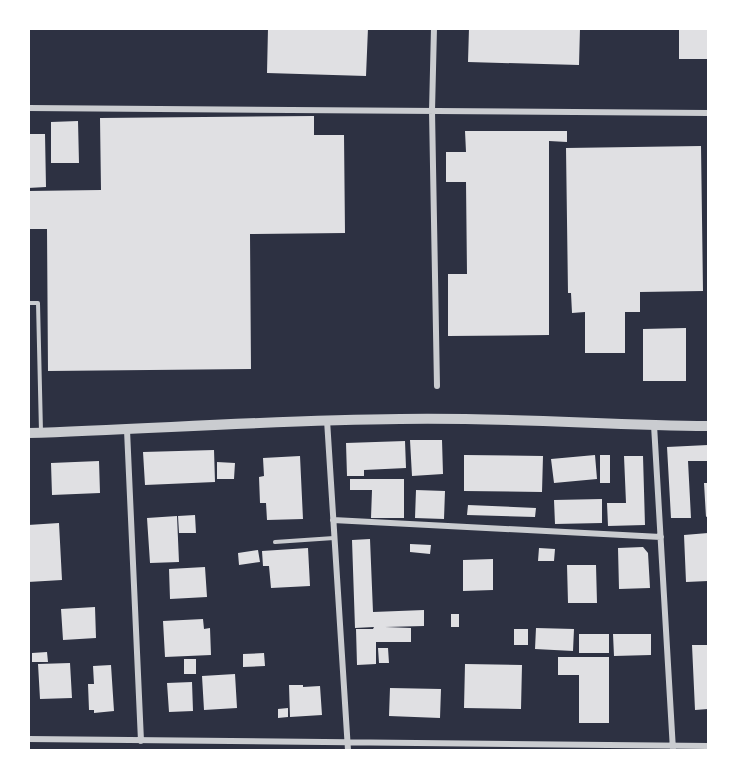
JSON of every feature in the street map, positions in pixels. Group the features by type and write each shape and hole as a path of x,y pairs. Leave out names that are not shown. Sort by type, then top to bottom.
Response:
{"street":[{"path":"434,28 432,111 437,386"},
{"path":"28,108 708,113"},
{"path":"28,433 327,420 437,418 708,426"},
{"path":"327,420 348,747"},
{"path":"654,425 673,748"},
{"path":"127,430 141,741"},
{"path":"333,520 661,537"},
{"path":"28,739 348,747 673,748 708,746"}],"lane":[{"path":"28,303 38,303 41,433"},
{"path":"275,542 334,538"}],"building":[{"path":"268,28 368,28 366,76 267,73"},
{"path":"469,28 580,28 579,65 468,62"},
{"path":"679,28 708,28 708,59 679,59"},
{"path":"314,116 314,135 344,135 345,233 250,234 251,369 48,371 47,229 28,229 28,191 101,190 100,118"},
{"path":"78,121 79,163 51,163 51,122"},
{"path":"465,131 567,131 567,142 549,141 549,335 448,336 448,274 467,274 466,182 446,182 446,152 466,152"},
{"path":"28,134 45,134 46,187 28,188"},
{"path":"701,146 703,291 640,292 640,312 625,312 625,353 585,353 585,312 572,313 571,293 568,293 566,148"},
{"path":"686,328 686,381 643,381 643,329"},
{"path":"410,440 442,440 443,474 412,476"},
{"path":"405,441 406,468 364,470 364,476 347,476 346,443"},
{"path":"708,445 708,461 688,461 691,518 671,518 667,447"},
{"path":"214,450 215,482 145,485 143,452"},
{"path":"464,455 543,456 542,492 464,491"},
{"path":"595,455 597,479 554,483 551,459"},
{"path":"600,455 610,455 610,483 600,483"},
{"path":"300,456 303,519 267,520 266,503 260,503 259,477 264,476 263,458"},
{"path":"624,456 643,456 645,525 608,526 607,503 626,503"},
{"path":"99,461 100,493 52,495 51,463"},
{"path":"217,462 235,463 234,479 217,479"},
{"path":"350,479 404,479 404,518 371,518 372,490 350,490"},
{"path":"704,483 708,483 708,516 706,517"},
{"path":"416,490 445,491 444,519 415,518"},
{"path":"602,499 602,523 555,524 554,500"},
{"path":"468,505 536,508 535,517 467,515"},
{"path":"195,515 196,533 179,533 178,516"},
{"path":"177,516 179,562 150,563 147,518"},
{"path":"59,523 62,580 28,582 28,525"},
{"path":"708,533 708,581 686,582 684,535"},
{"path":"370,539 373,612 424,610 424,626 385,627 411,628 411,642 376,642 376,664 357,665 356,629 373,629 374,627 355,628 352,540"},
{"path":"410,544 431,545 430,554 410,552"},
{"path":"643,547 648,553 650,588 619,589 618,548"},
{"path":"308,548 310,586 271,588 269,566 263,566 262,551"},
{"path":"539,548 555,549 554,561 538,561"},
{"path":"258,550 260,562 239,565 238,553"},
{"path":"493,559 493,590 463,591 463,560"},
{"path":"567,565 596,565 597,603 568,603"},
{"path":"205,567 207,597 170,599 169,569"},
{"path":"95,607 96,638 63,640 61,609"},
{"path":"451,614 459,614 459,627 451,627"},
{"path":"203,619 204,629 210,628 211,655 165,657 163,621"},
{"path":"536,628 574,629 573,651 535,649"},
{"path":"514,629 528,629 528,645 514,645"},
{"path":"579,634 609,634 609,653 579,653"},
{"path":"613,634 651,634 651,655 614,656"},
{"path":"692,645 708,645 708,709 695,710"},
{"path":"378,648 388,648 389,663 379,663"},
{"path":"47,652 48,662 32,662 32,653"},
{"path":"264,653 265,666 243,667 243,654"},
{"path":"558,657 609,657 609,723 579,723 579,675 558,675"},
{"path":"184,659 196,659 196,674 184,674"},
{"path":"70,663 72,698 40,699 38,664"},
{"path":"465,664 522,665 521,709 464,708"},
{"path":"111,665 114,711 94,713 94,710 89,710 88,684 94,684 93,666"},
{"path":"235,674 237,708 204,710 202,676"},
{"path":"192,682 193,711 169,712 167,683"},
{"path":"289,685 320,686 322,715 290,717"},
{"path":"390,688 441,689 440,718 389,716"},
{"path":"288,708 288,717 278,718 278,709"}]}
